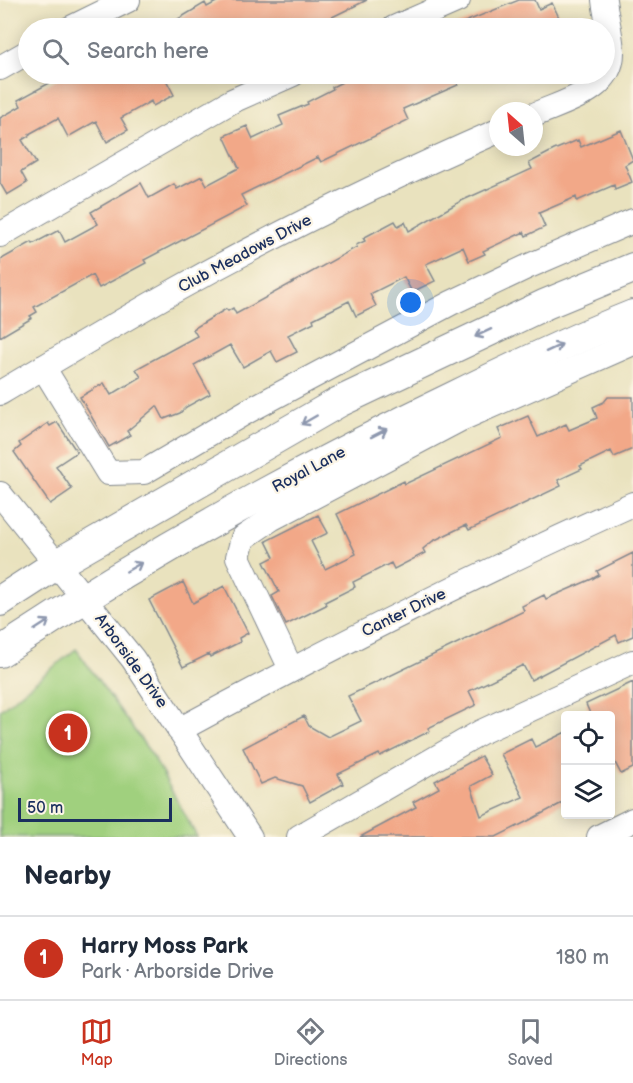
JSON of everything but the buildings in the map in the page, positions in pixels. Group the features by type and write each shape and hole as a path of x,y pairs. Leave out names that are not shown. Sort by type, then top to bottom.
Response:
{"main road":[{"path":"0,602 57,564 339,402 546,304 633,268"},
{"name":"Royal Lane","path":"0,652 84,597 213,521 342,452 557,347 633,315"}],"street":[{"path":"91,18 128,0"},
{"path":"417,18 458,0"},
{"path":"604,0 607,18"},
{"path":"0,68 18,58"},
{"path":"0,235 232,101 270,84"},
{"path":"543,111 588,92 598,84"},
{"name":"Club Meadows Drive","path":"0,393 177,290 320,214 435,158 489,135"},
{"path":"44,367 108,473 144,472 248,411 451,303 633,221"},
{"path":"291,669 238,557 243,538 271,519 462,419 633,343"},
{"name":"Arborside Drive","path":"0,494 133,659 250,837"},
{"name":"Canter Drive","path":"179,730 291,669 528,551 633,504"},
{"path":"299,837 481,732 633,662"},
{"path":"599,837 633,820"}],"green space":[{"path":"76,649 152,755 197,837 0,837 0,710"}],"place":[{"name":"Harry Moss Park","path":"68,733"}]}
